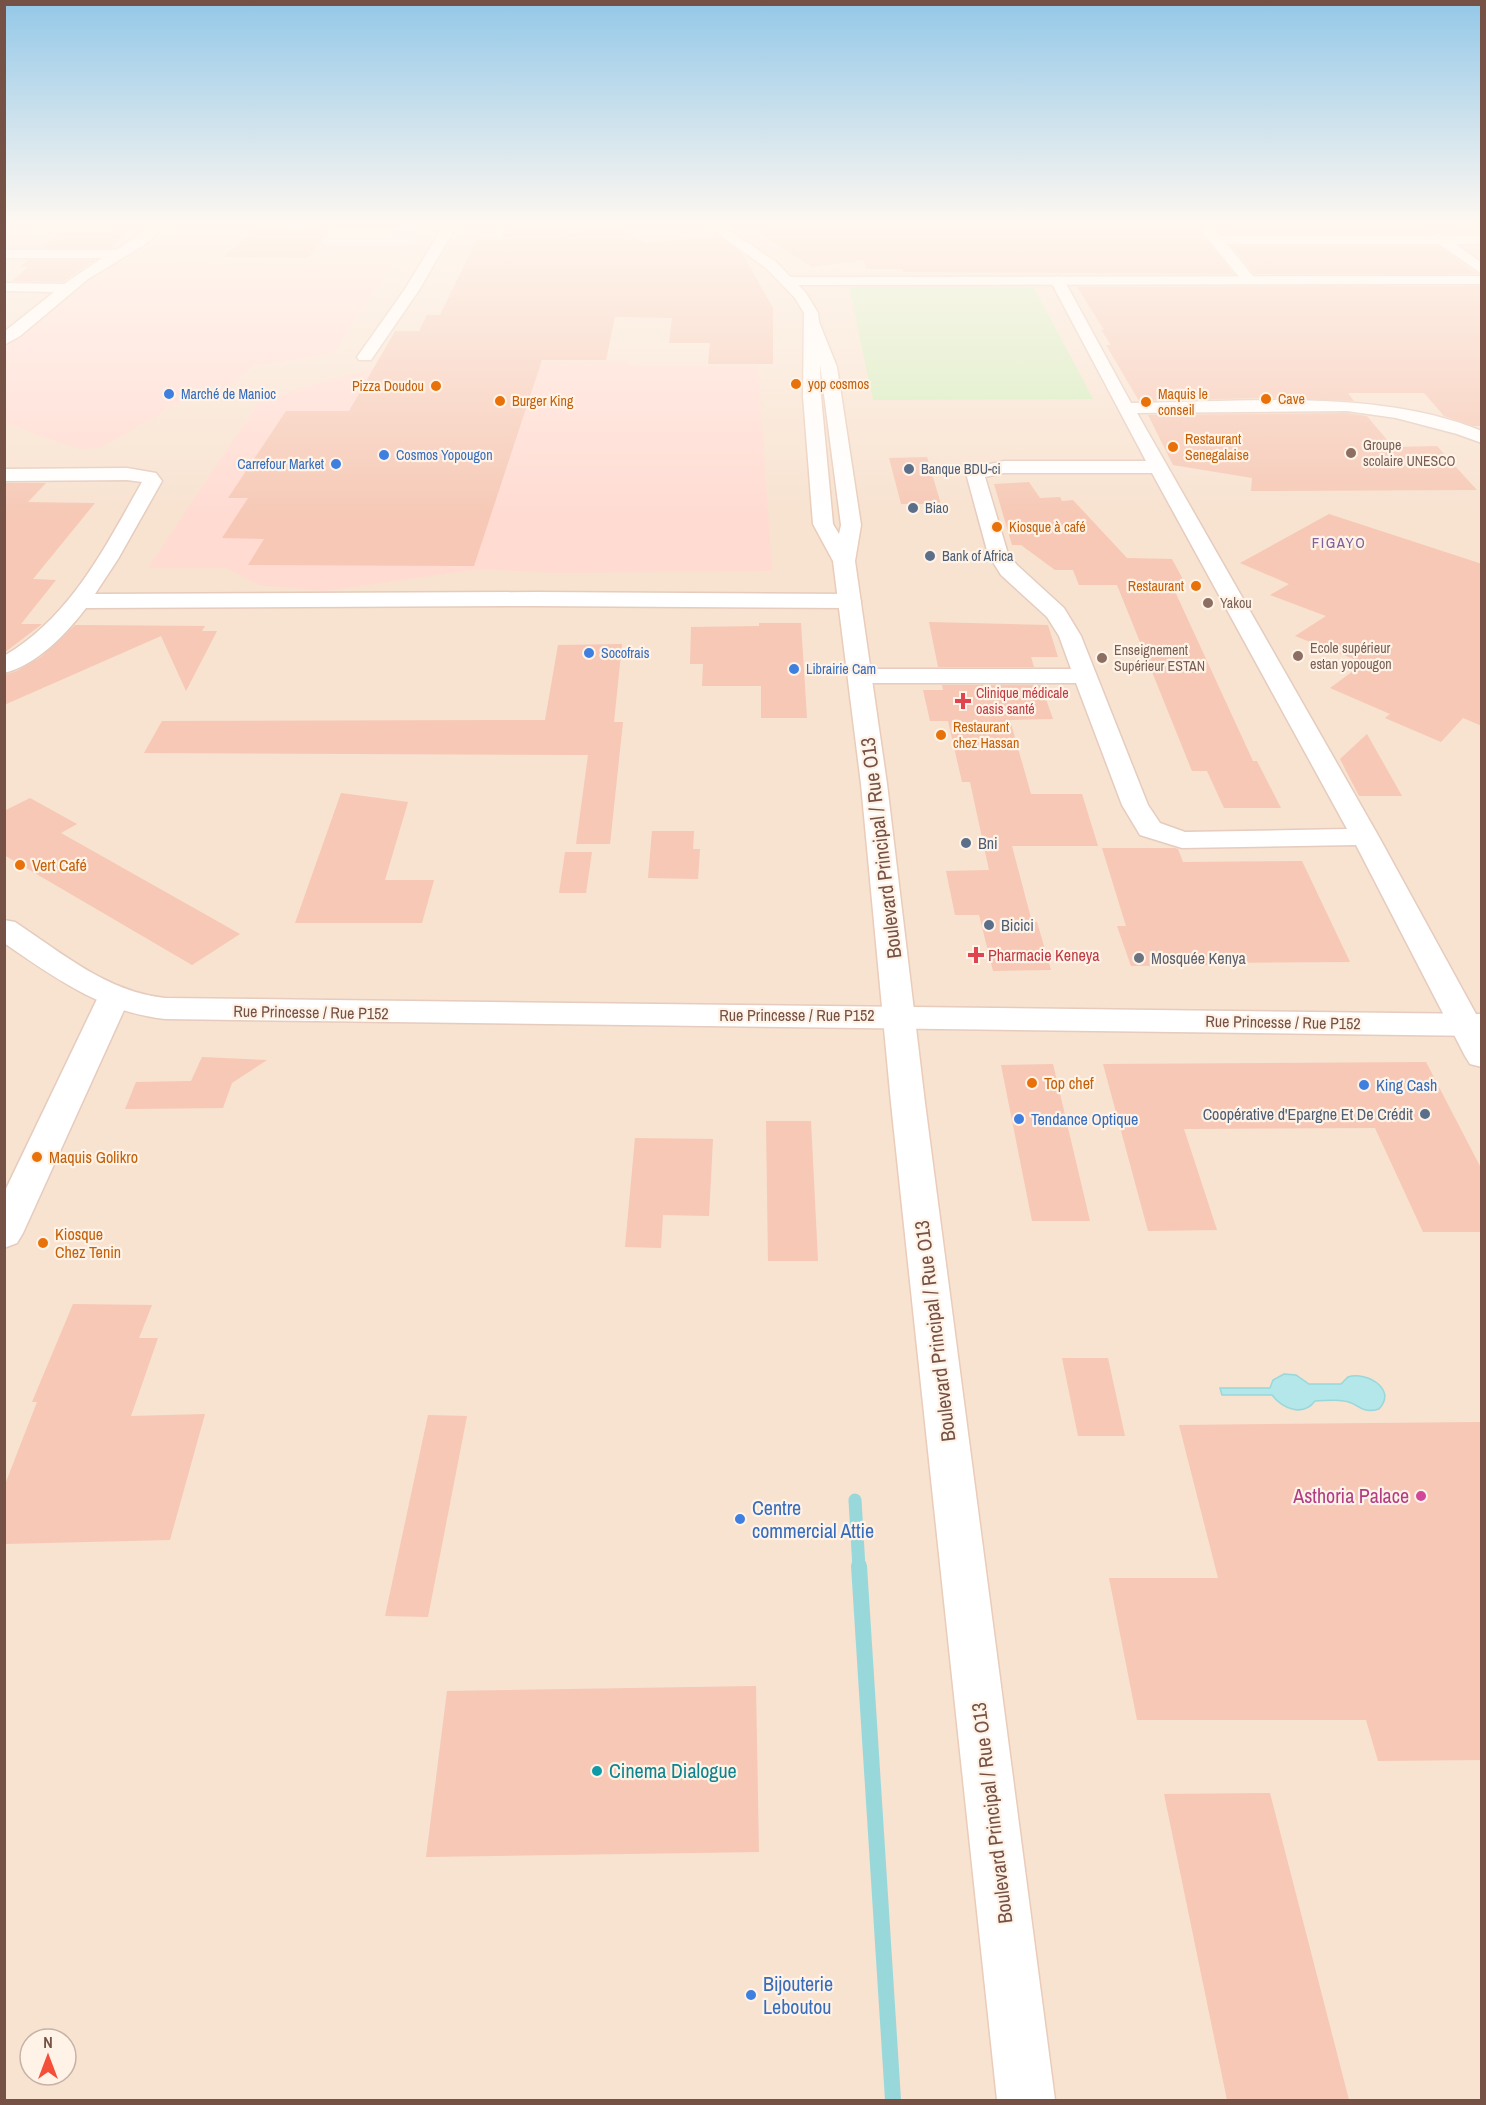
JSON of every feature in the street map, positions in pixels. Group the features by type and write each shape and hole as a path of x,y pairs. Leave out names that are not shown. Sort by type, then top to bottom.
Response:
{"street":[{"path":"4,340 27,323"},
{"path":"365,357 389,323"},
{"name":"Boulevard Principal / Rue O13","path":"812,323 812,396 823,524 844,561"},
{"name":"Boulevard Principal / Rue O13","path":"812,323 829,367 851,525 844,561 861,676 911,1126 1026,2100"},
{"path":"1080,323 1365,837 1473,1025 1482,1056"},
{"path":"1125,408 1347,406 1375,408 1463,430 1482,438"},
{"path":"1159,467 1004,467 979,472 976,477 998,554 1009,570 1056,613 1070,636 1135,805 1150,829 1182,840 1365,837"},
{"path":"4,476 127,474 149,477 152,481 98,574 63,622 27,653 4,666"},
{"path":"78,601 536,599 850,601"},
{"path":"861,676 1086,676"},
{"name":"Rue Princesse / Rue P152","path":"4,929 87,984 114,997 147,1006 225,1011 900,1016 1473,1025"},
{"path":"4,1233 114,997"}],"shaded area":[{"path":"5,323 1481,323 1481,2100 5,2100"},
{"path":"13,323 353,323 334,352 252,367 220,396 190,397 100,448 79,449 5,423 4,330"},
{"path":"401,360 625,361 634,366 758,366 772,571 557,573 479,569 325,591 259,585 226,568 148,568 260,400"}],"green space":[{"path":"857,323 1053,323 1093,399 873,400"}],"water":[{"path":"1284,1374 1296,1375 1309,1384 1341,1384 1348,1377 1355,1376 1371,1379 1382,1389 1385,1395 1384,1402 1379,1409 1367,1410 1340,1400 1315,1401 1305,1409 1299,1410 1287,1407 1272,1395 1222,1395 1220,1388 1270,1388 1273,1380"}],"building":[{"name":"Cosmos Yopougon","path":"423,323 614,323 606,360 542,360 474,566 248,565 264,539 222,538 248,498 228,498 286,411 349,411 395,331 419,331"},
{"name":"Cosmos Yopougon","path":"671,323 773,323 773,364 708,364 710,343 669,343"},
{"path":"1100,323 1482,323 1482,426 1473,426 1444,416 1424,393 1348,393 1354,401 1264,398 1139,401 1106,345 1111,345 1101,330 1104,330"},
{"path":"1347,413 1367,416 1393,447 1437,446 1477,490 1251,491 1252,478 1173,465 1148,415"},
{"path":"927,457 941,504 901,504 889,458"},
{"path":"1029,482 1040,498 1060,497 1062,501 1073,500 1127,558 1172,559 1186,585 1172,585 1253,761 1257,761 1281,808 1224,808 1207,771 1192,771 1117,585 1079,585 1073,570 1055,570 1021,545 1012,545 994,484"},
{"path":"4,483 46,483 28,502 95,503 33,579 56,580 21,624 42,624 4,653"},
{"path":"1329,514 1482,564 1482,726 1463,718 1441,742 1385,718 1390,714 1330,688 1364,663 1295,636 1326,616 1270,595 1289,584 1240,563"},
{"path":"929,622 1048,625 1058,657 1031,657 1034,667 938,667"},
{"path":"759,623 801,623 807,718 761,718 761,686 702,686 703,664 690,664 691,627 759,626"},
{"path":"75,625 205,626 202,631 217,631 186,691 161,636 4,705 4,675 17,671 41,657"},
{"path":"622,644 614,722 623,722 610,844 576,844 588,755 144,753 162,721 545,720 558,645"},
{"path":"942,685 1041,685 1053,719 1010,720 1031,794 1082,794 1098,846 1012,846 1032,922 1037,922 1051,970 993,971 979,915 955,915 946,871 989,870 970,782 962,782 948,721 930,721 923,690 943,690"},
{"path":"1367,734 1402,796 1359,796 1340,759"},
{"path":"341,793 408,802 385,880 434,880 422,923 295,923"},
{"path":"30,798 77,824 61,833 240,934 192,965 4,855 4,811"},
{"path":"652,831 694,831 693,849 700,849 698,879 648,878"},
{"path":"1102,848 1175,848 1178,849 1183,862 1302,861 1350,962 1131,966 1117,926 1126,926"},
{"path":"565,852 592,852 586,893 559,893"},
{"path":"202,1057 267,1060 232,1083 223,1108 125,1109 136,1082 191,1081"},
{"path":"1426,1062 1482,1170 1482,1232 1423,1232 1375,1128 1184,1129 1217,1230 1148,1231 1103,1064"},
{"path":"1053,1064 1090,1221 1032,1221 1001,1065"},
{"path":"766,1121 811,1121 818,1261 768,1261"},
{"path":"635,1138 713,1139 709,1216 663,1215 661,1248 625,1247"},
{"path":"73,1304 152,1305 139,1338 158,1338 131,1416 205,1414 170,1540 4,1544 4,1487 37,1402 32,1402"},
{"path":"1062,1358 1108,1358 1125,1436 1078,1436"},
{"path":"428,1415 467,1416 428,1617 385,1616"},
{"path":"1482,1422 1482,1760 1378,1761 1366,1720 1137,1720 1109,1578 1218,1578 1179,1425"},
{"name":"Cinema Dialogue","path":"756,1686 759,1852 426,1857 447,1691"},
{"path":"1270,1793 1349,2100 1227,2100 1164,1794"}],"waterway":[{"path":"855,1500 859,1568"},
{"path":"859,1566 893,2100"}],"place":[{"name":"yop cosmos","path":"796,384"},
{"name":"Pizza Doudou","path":"436,386"},
{"name":"Marché de Manioc","path":"169,394"},
{"name":"Cave","path":"1266,399"},
{"name":"Burger King","path":"500,401"},
{"name":"Maquis le conseil","path":"1146,402"},
{"name":"Restaurant Senegalaise","path":"1173,447"},
{"name":"Groupe scolaire UNESCO","path":"1351,453"},
{"name":"Cosmos Yopougon","path":"384,455"},
{"name":"Carrefour Market","path":"336,464"},
{"name":"Banque BDU-ci","path":"909,469"},
{"name":"Biao","path":"913,508"},
{"name":"Kiosque à café","path":"997,527"},
{"name":"Bank of Africa","path":"930,556"},
{"name":"Restaurant","path":"1196,586"},
{"name":"Yakou","path":"1208,603"},
{"name":"Socofrais","path":"589,653"},
{"name":"Ecole supérieur estan yopougon","path":"1298,656"},
{"name":"Enseignement Supérieur ESTAN","path":"1102,658"},
{"name":"Librairie Cam","path":"794,669"},
{"name":"Clinique médicale oasis santé","path":"963,701"},
{"name":"Restaurant chez Hassan","path":"941,735"},
{"name":"Bni","path":"966,843"},
{"name":"Vert Café","path":"20,865"},
{"name":"Bicici","path":"989,925"},
{"name":"Pharmacie Keneya","path":"976,955"},
{"name":"Mosquée Kenya","path":"1139,958"},
{"name":"Top chef","path":"1032,1083"},
{"name":"King Cash","path":"1364,1085"},
{"name":"Coopérative d'Epargne Et De Crédit","path":"1425,1114"},
{"name":"Tendance Optique","path":"1019,1119"},
{"name":"Maquis Golikro","path":"37,1157"},
{"name":"Kiosque Chez Tenin","path":"43,1243"},
{"name":"Asthoria Palace","path":"1421,1496"},
{"name":"Centre commercial Attie","path":"740,1519"},
{"name":"Cinema Dialogue","path":"597,1771"},
{"name":"Bijouterie Leboutou","path":"751,1995"}],"district":[{"name":"FIGAYO","path":"1339,543"}]}
